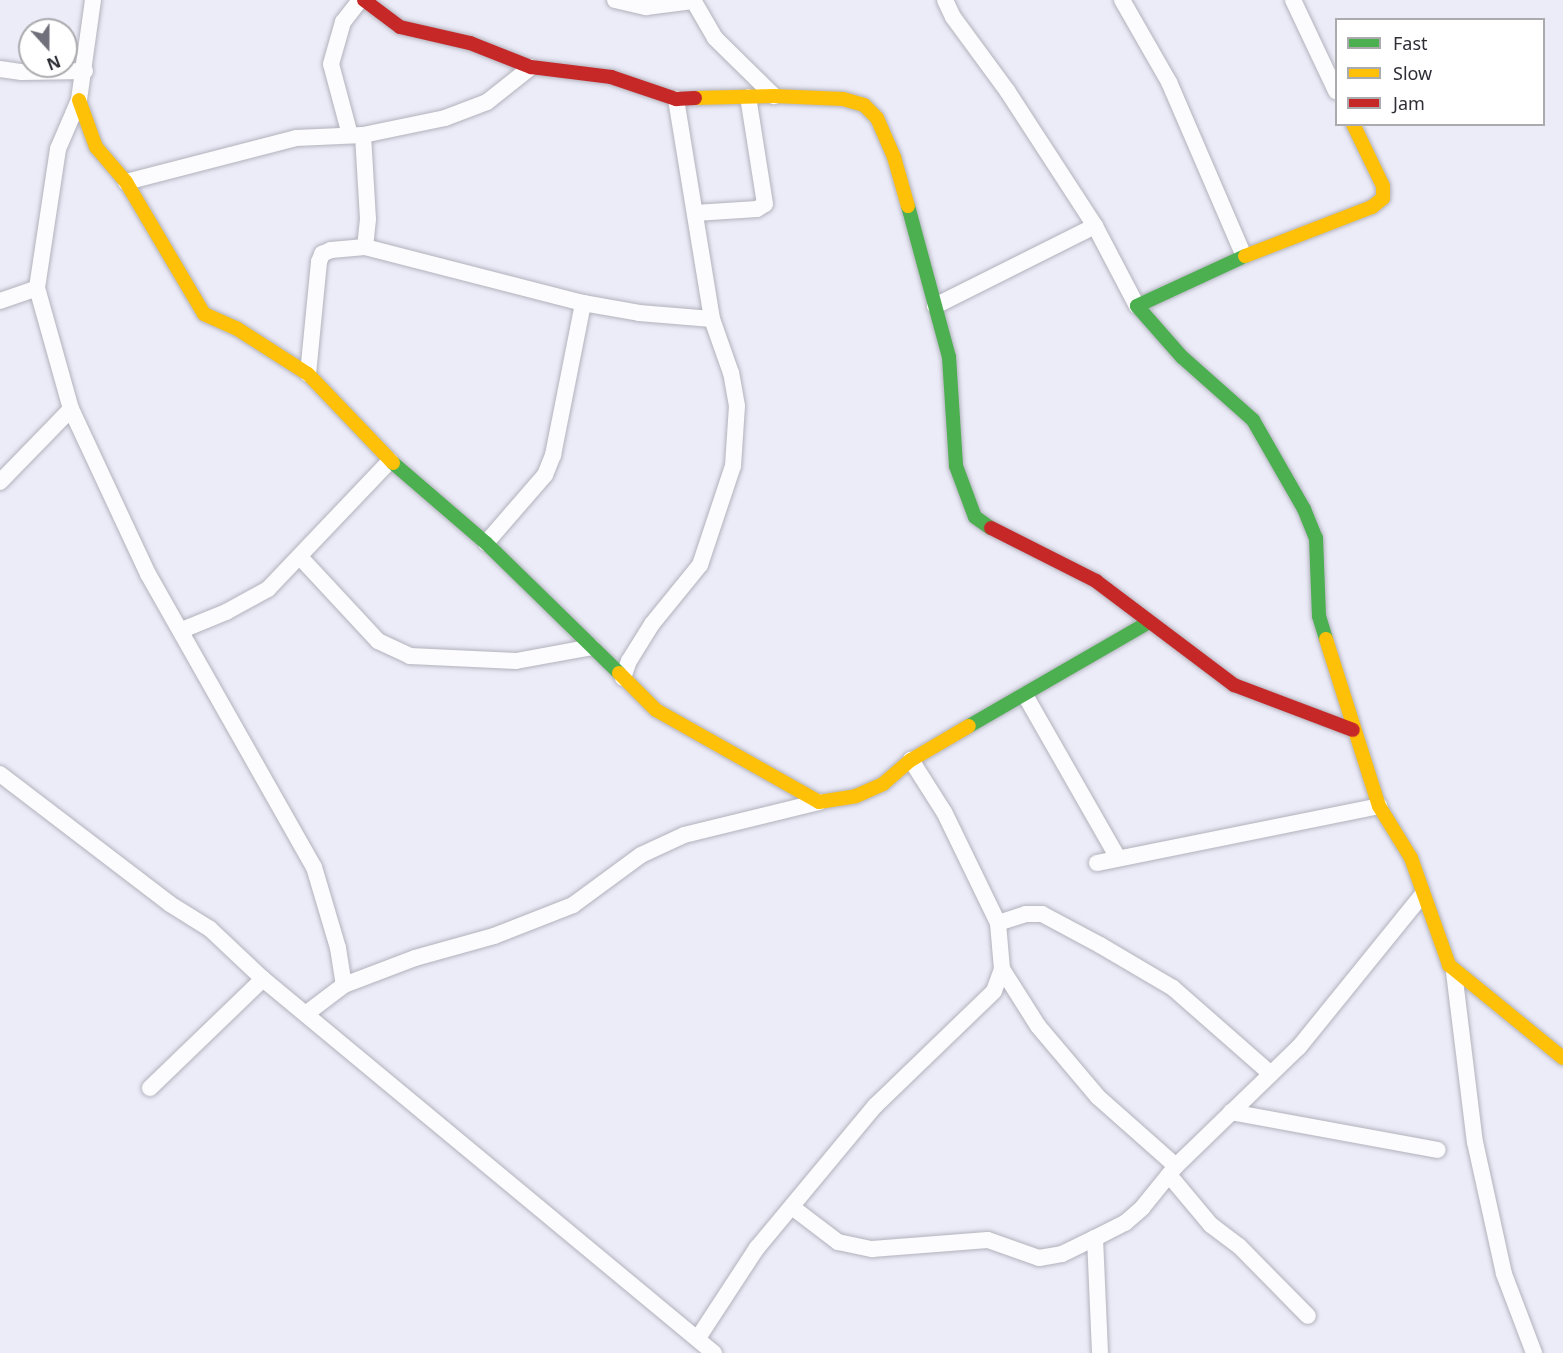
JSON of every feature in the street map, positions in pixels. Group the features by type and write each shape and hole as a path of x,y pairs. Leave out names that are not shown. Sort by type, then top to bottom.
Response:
{"street":[{"path":"93,0 85,71 79,100 58,149 37,288 71,409 148,574 182,630 314,867 338,948 344,986"},
{"path":"364,247 368,219 356,135 331,64 343,22 362,0 400,27 470,43 531,68 611,78 676,99 774,96 843,99 864,105 877,118 894,157 950,357 956,466 975,517 1003,536 1033,546 1096,581 1234,686 1353,730"},
{"path":"615,0 646,7 693,1 715,38 774,96"},
{"path":"945,0 952,17 1008,92 1095,226 1137,306 1182,357 1253,420 1304,509 1316,538 1319,616 1353,730 1379,806 1411,858 1422,895 1454,972 1475,1142 1504,1274 1534,1353"},
{"path":"1122,0 1169,82 1244,256"},
{"path":"1293,0 1335,89"},
{"path":"126,182 285,141 356,135 445,118 487,102 531,68"},
{"path":"0,69 22,72 85,71"},
{"path":"695,213 757,209 765,204 748,97"},
{"path":"623,678 629,661 652,624 700,566 733,466 737,406 731,373 712,319 676,99"},
{"path":"79,100 96,147 126,182 204,314 236,328 308,374 390,461 486,543 656,710 819,802"},
{"path":"1137,306 1244,256 1372,207 1383,198 1383,186 1354,126"},
{"path":"935,306 1095,226"},
{"path":"308,374 322,254 364,247 583,303 639,313 712,319"},
{"path":"0,301 37,288"},
{"path":"486,543 545,475 553,455 583,303"},
{"path":"0,482 71,409"},
{"path":"182,630 226,612 268,589 390,461"},
{"path":"300,557 378,641 410,656 516,661 592,648"},
{"path":"307,1013 344,986 415,957 494,936 573,905 641,855 684,835 819,802 856,796 883,784 911,760 1149,622"},
{"path":"1025,695 1118,858"},
{"path":"698,1338 757,1248 875,1106 994,991 1002,969 998,923 944,812 911,760"},
{"path":"0,774 170,904 210,929 263,979 307,1013 714,1353"},
{"path":"1097,863 1229,839 1379,806"},
{"path":"792,1207 838,1242 872,1249 988,1240 1039,1258 1062,1254 1095,1238 1125,1223 1172,1171 1299,1047 1422,895"},
{"path":"998,923 1026,914 1042,914 1100,945 1173,988 1270,1074"},
{"path":"1002,969 1038,1026 1098,1097 1172,1171 1211,1225 1239,1246 1308,1316"},
{"path":"1454,972 1563,1058"},
{"path":"150,1088 263,979"},
{"path":"1231,1112 1438,1150"},
{"path":"1095,1238 1100,1353"}],"traffic: fast":[{"path":"908,206 949,357 956,466 975,517 991,528"},
{"path":"1245,256 1137,306 1182,357 1253,420 1304,509 1316,538 1319,616 1326,639"},
{"path":"393,463 486,543 619,673"},
{"path":"969,726 1149,622"}],"traffic: slow":[{"path":"695,98 774,96 843,99 864,105 877,118 894,157 908,206"},
{"path":"79,100 96,147 126,182 204,314 236,328 308,374 393,463"},
{"path":"1245,256 1372,207 1383,198 1383,186 1354,126"},
{"path":"1326,639 1379,806 1411,858 1449,965 1563,1058"},
{"path":"619,673 656,710 819,802 856,796 883,784 911,760 969,726"}],"traffic: jam":[{"path":"364,0 400,27 470,43 531,67 611,77 676,99 695,98"},
{"path":"991,528 1096,581 1234,685 1353,730"}]}
